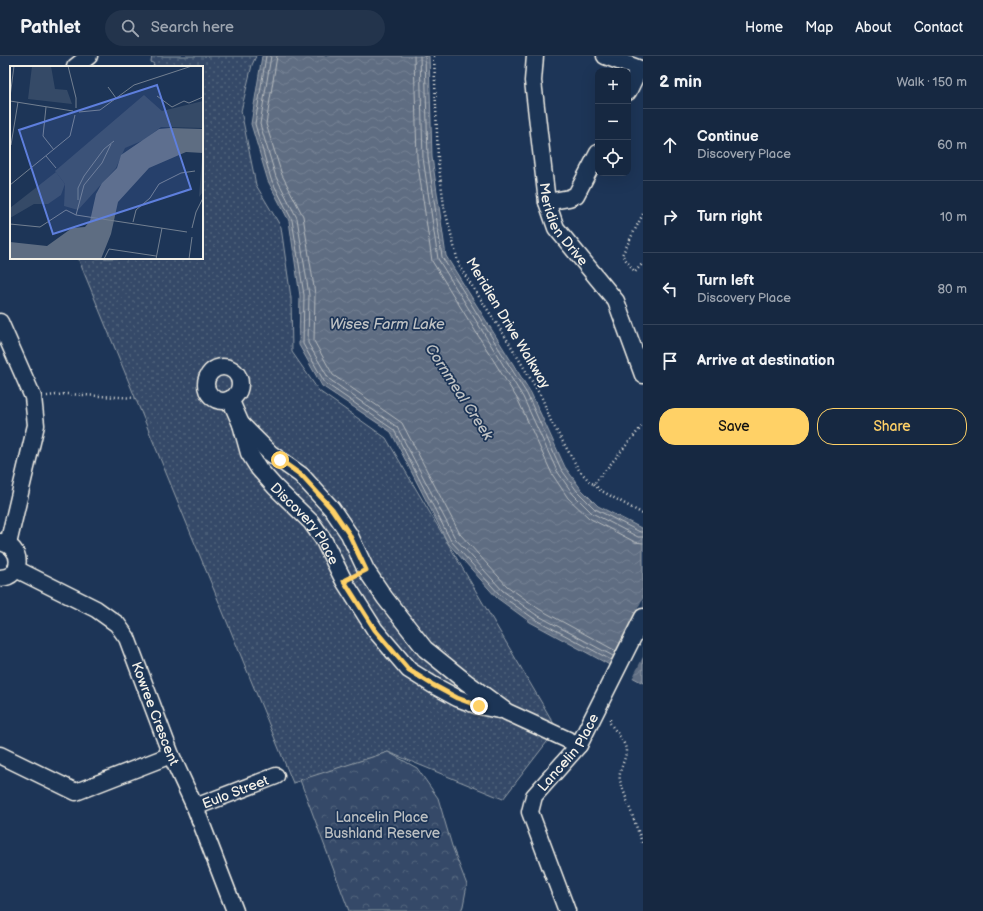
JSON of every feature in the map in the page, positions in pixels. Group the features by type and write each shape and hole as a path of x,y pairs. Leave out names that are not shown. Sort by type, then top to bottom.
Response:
{"street":[{"path":"76,66 88,56"},
{"name":"Meridien Drive","path":"535,56 533,81 547,202 556,228 616,301 643,375"},
{"path":"605,56 641,70 631,87"},
{"path":"547,202 569,198 576,195 595,159"},
{"path":"0,322 33,397 36,425 4,543 14,548 18,562 16,569 11,574 4,578 0,578"},
{"name":"Discovery Place","path":"230,399 241,424 249,453 259,469 310,522 323,539 344,581 375,630 409,670 457,698 479,706 507,712"},
{"name":"Discovery Place","path":"241,424 270,453 301,475 332,509 349,534 366,570 385,598 425,649 507,712 578,745"},
{"name":"Kowree Crescent","path":"16,569 96,609 117,624 127,638 171,755 195,807 235,911"},
{"path":"344,581 366,570"},
{"name":"Lancelin Place","path":"567,911 530,812 534,796 578,745 643,617"},
{"path":"0,755 76,792 171,755"},
{"name":"Eulo Street","path":"195,807 276,776"}],"path":[{"name":"Meridien Drive Walkway","path":"434,56 438,159 444,206 459,266 508,341 542,398 551,421 579,470 591,484 594,484 600,490 643,514"},
{"path":"643,214 622,255 635,272 643,264"},
{"path":"33,397 66,394 135,398"},
{"path":"594,484 643,425"},
{"path":"610,718 610,723 625,745 626,752 619,774 620,781 643,845"}],"green space":[{"path":"152,56 256,56 252,65 241,111 256,185 281,227 291,298 292,352 319,391 386,438 557,729 503,799 388,752 293,783 78,259 203,259 203,66 153,66 154,64 151,62"},
{"name":"Lancelin Place Bushland Reserve","path":"388,752 417,768 438,798 452,846 467,885 461,911 349,911 300,780"}],"water":[{"name":"Wises Farm Lake","path":"262,56 429,56 432,157 446,256 531,393 565,467 581,489 598,506 643,529 643,683 530,622 497,598 448,543 391,432 322,386 299,345 300,296 289,221 268,181 251,124"}],"pier":[{"path":"643,598 643,657 632,679 609,666"}],"route":[{"path":"280,460 301,475 332,509 349,534 366,570 344,581 375,630 409,670 457,698 479,706"}],"water label":[{"name":"Cornmeal Creek","path":"459,392"}]}
